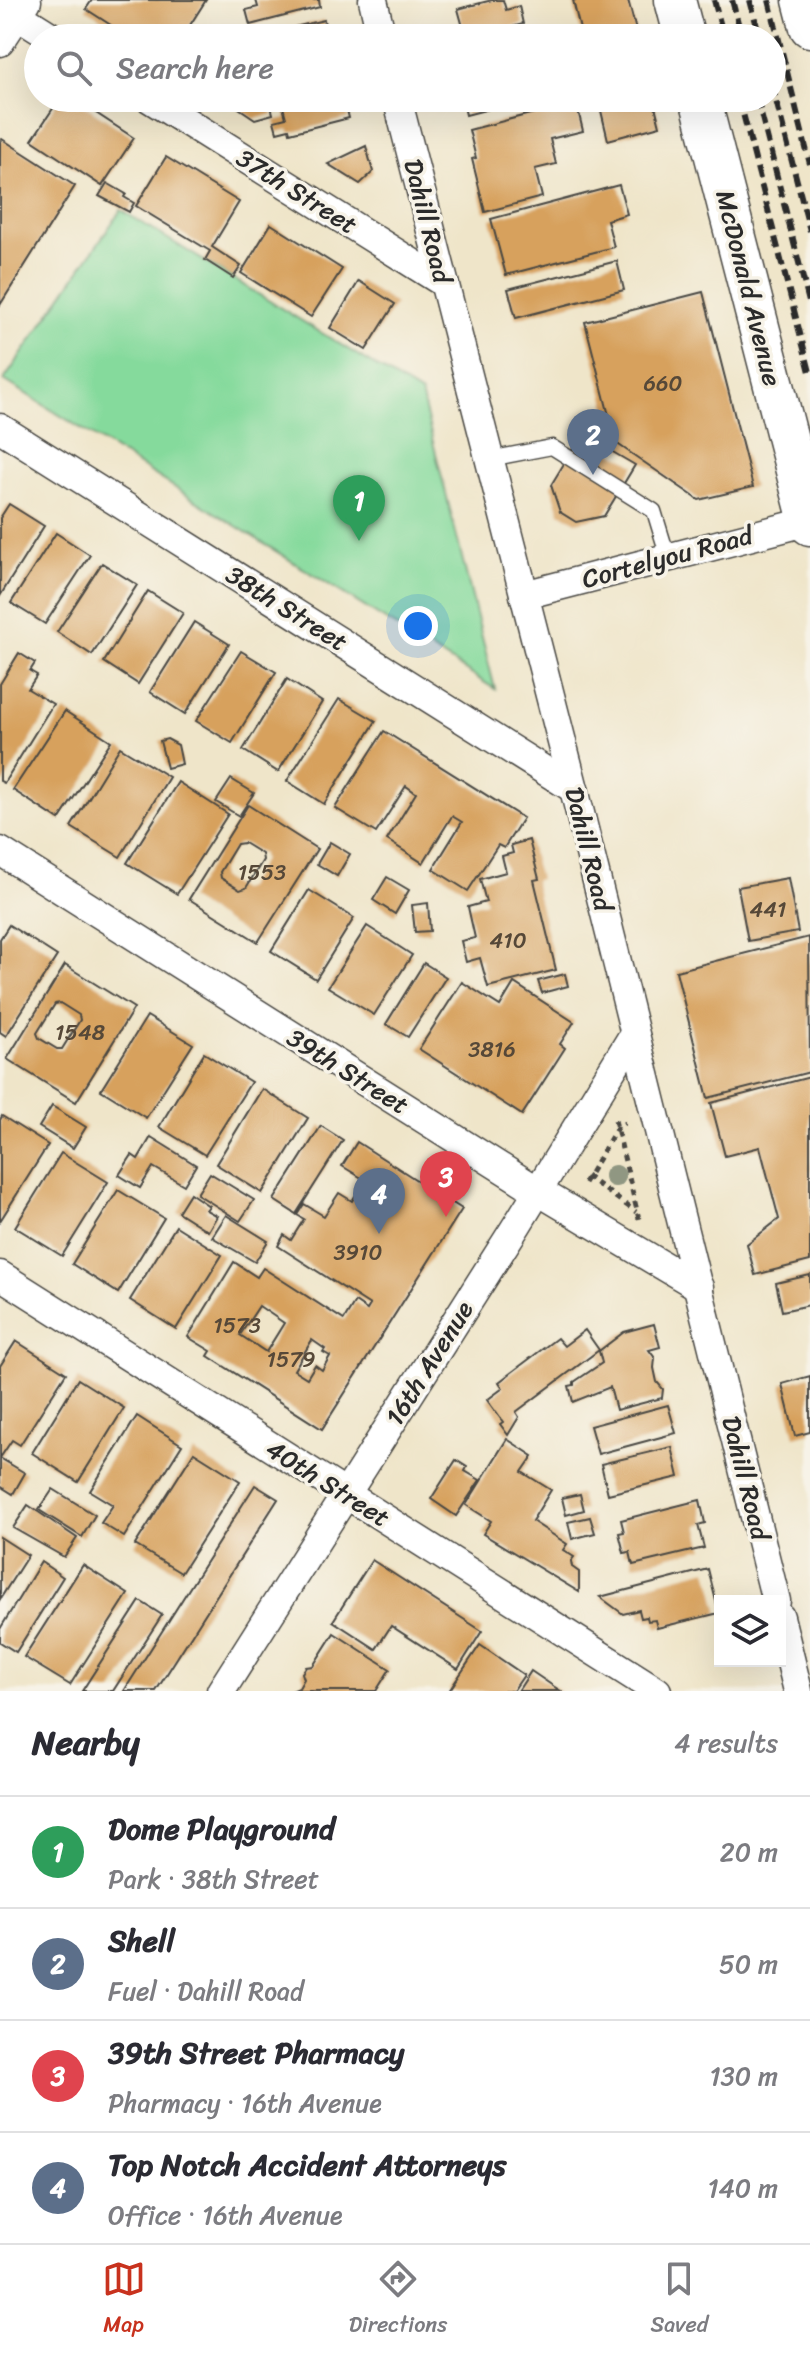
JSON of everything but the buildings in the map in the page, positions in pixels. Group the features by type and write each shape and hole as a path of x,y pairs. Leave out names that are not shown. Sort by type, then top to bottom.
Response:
{"main road":[{"path":"675,0 681,24"},
{"path":"803,0 810,27"},
{"name":"McDonald Avenue","path":"704,112 810,523"}],"street":[{"path":"373,0 379,24"},
{"path":"0,42 15,6 37,24"},
{"name":"37th Street","path":"171,112 444,283"},
{"name":"Dahill Road","path":"401,112 574,789 775,1595"},
{"name":"38th Street","path":"0,428 574,789"},
{"name":"Cortelyou Road","path":"524,595 810,523"},
{"name":"39th Street","path":"0,851 538,1191 699,1287"},
{"name":"16th Avenue","path":"221,1691 634,1034"},
{"name":"40th Street","path":"0,1275 657,1691"},
{"path":"786,1642 798,1691"}],"lane":[{"path":"489,459 552,447 654,511 668,557"}],"path":[{"path":"614,1119 639,1221"},
{"path":"625,1123 618,1126 584,1178 637,1212"}],"green space":[{"path":"121,210 421,394 495,689 4,380"}],"railway":[{"path":"714,0 720,24"},
{"path":"732,0 738,24"},
{"path":"750,0 756,24"},
{"path":"769,0 775,24"},
{"path":"786,68 810,164"},
{"path":"743,112 810,372"},
{"path":"761,112 810,306"},
{"path":"779,112 810,231"}],"place":[{"name":"Shell","path":"593,475"},
{"name":"Dome Playground","path":"359,541"},
{"name":"39th Street Pharmacy","path":"446,1217"},
{"name":"Top Notch Accident Attorneys","path":"379,1234"}]}
